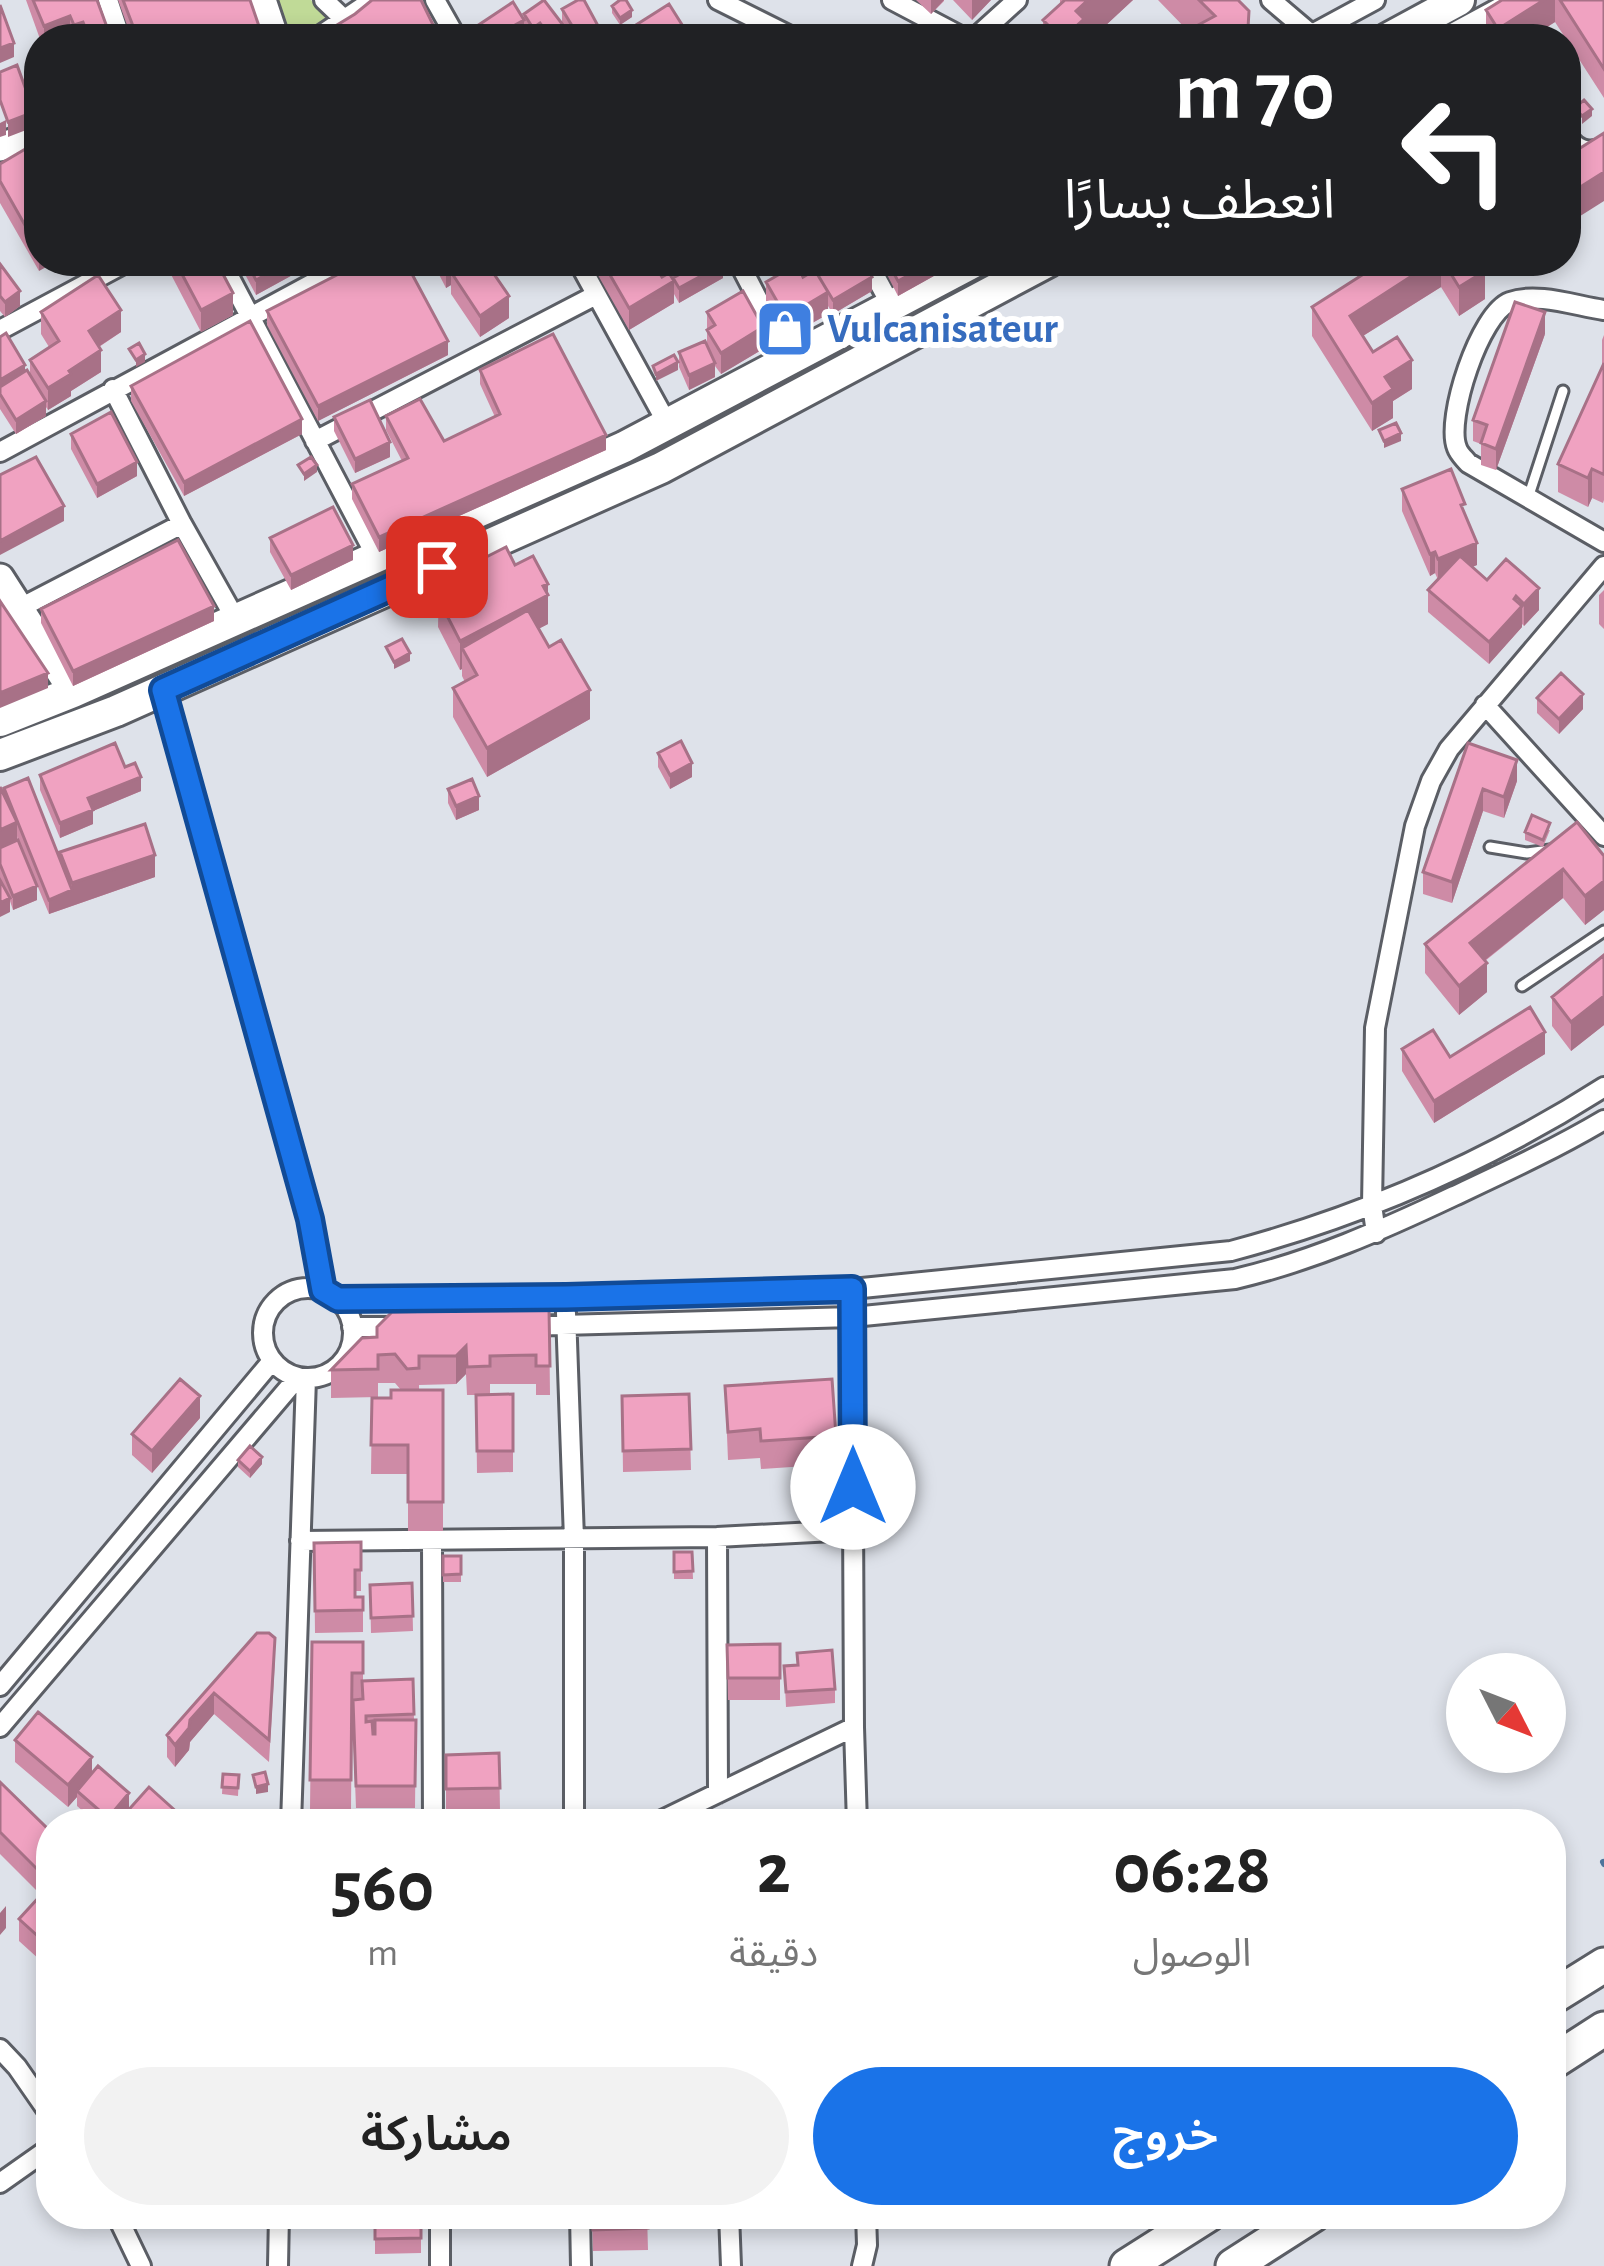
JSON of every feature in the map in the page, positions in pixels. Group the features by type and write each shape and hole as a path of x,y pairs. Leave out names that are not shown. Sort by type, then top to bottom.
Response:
{"highway":[{"path":"1566,1989 1604,1965"},
{"path":"1566,2054 1604,2030"},
{"path":"1127,2266 1185,2229"},
{"path":"1233,2266 1291,2229"}],"main road":[{"path":"1415,24 1460,0"},
{"path":"1482,24 1526,0"},
{"path":"0,721 377,558 668,425 949,276"},
{"path":"0,755 163,690 662,468 1021,276"},
{"path":"73,692 88,722"}],"street":[{"path":"324,0 345,20"},
{"path":"339,24 373,0"},
{"path":"718,0 766,24"},
{"path":"892,0 940,24"},
{"path":"988,24 1017,0"},
{"path":"1271,0 1294,24"},
{"path":"1331,24 1375,0"},
{"path":"0,330 101,276"},
{"path":"229,276 377,558"},
{"path":"0,452 326,276"},
{"path":"586,276 668,425"},
{"path":"746,276 790,361"},
{"path":"875,276 892,307"},
{"path":"315,441 451,358 596,295"},
{"path":"1604,310 1528,298 1506,303 1493,314 1471,357 1455,421 1456,447 1468,463 1604,542"},
{"path":"113,389 236,620"},
{"path":"20,608 182,524"},
{"path":"1376,1233 1372,1205 1376,1028 1415,826 1449,749 1604,566"},
{"path":"0,578 73,692"},
{"path":"163,690 330,1294 345,1307 352,1327 352,1340 340,1363 319,1376 302,1377 281,1370 262,1337 275,1301 298,1288 330,1294 566,1297 852,1289 1231,1251 1372,1205 1511,1142 1604,1087"},
{"path":"1485,705 1596,831"},
{"path":"495,1326 853,1317 1235,1279 1282,1268 1376,1233 1557,1148 1604,1120"},
{"path":"852,1289 857,1809"},
{"path":"566,1297 574,1539 574,1809"},
{"path":"352,1327 424,1327"},
{"path":"0,1686 272,1360"},
{"path":"291,1809 302,1377"},
{"path":"0,1726 302,1377"},
{"path":"300,1541 717,1538 854,1530"},
{"path":"717,1538 718,1793"},
{"path":"432,1542 433,1809"},
{"path":"685,1809 854,1727"},
{"path":"0,2049 36,2094"},
{"path":"0,2183 36,2158"},
{"path":"123,2229 141,2266"},
{"path":"278,2266 280,2229"},
{"path":"440,2229 440,2266"},
{"path":"580,2229 581,2266"},
{"path":"729,2229 730,2266"},
{"path":"862,2266 866,2229"}],"lane":[{"path":"1528,498 1563,392"},
{"path":"1490,847 1527,853 1564,846"},
{"path":"1522,986 1604,931"}],"green space":[{"path":"268,0 311,0 330,18 321,24 277,24"}],"building":[{"path":"33,0 97,0 106,24 74,24 70,16 43,24"},
{"path":"123,0 250,0 258,24 132,24"},
{"path":"372,0 421,0 433,24 339,24"},
{"path":"544,0 562,24 530,24 524,14"},
{"path":"584,0 597,24 571,24 562,9"},
{"path":"626,0 632,10 620,18 612,6"},
{"path":"1065,0 1088,0 1076,11 1084,19 1078,24 1043,20"},
{"path":"1199,0 1238,0 1249,11 1248,24 1200,24 1215,16"},
{"path":"1502,0 1544,0 1506,24 1495,24 1486,10"},
{"path":"1560,0 1604,0 1604,69 1581,33 1581,24 1575,24"},
{"path":"513,2 524,20 517,24 480,24"},
{"path":"669,4 682,24 638,24"},
{"path":"0,5 14,43 0,48"},
{"path":"17,65 24,84 24,116 8,122 0,100 0,72"},
{"path":"1584,100 1592,109 1582,116 1581,115"},
{"path":"1604,133 1604,172 1581,187 1581,148"},
{"path":"24,150 24,223 0,181 0,164"},
{"path":"0,264 20,291 5,302 0,296"},
{"path":"96,276 121,310 89,331 101,350 48,388 30,360 59,341 41,312"},
{"path":"183,276 224,276 233,293 201,310"},
{"path":"335,276 413,276 448,341 318,406 267,311"},
{"path":"454,276 495,276 509,296 480,316"},
{"path":"611,276 671,276 674,281 629,308"},
{"path":"677,276 701,276 679,288 673,278"},
{"path":"776,276 819,276 828,292 786,317 766,282"},
{"path":"818,276 872,277 833,300"},
{"path":"1361,276 1412,276 1350,316 1373,352 1397,337 1412,360 1385,377 1393,389 1372,403 1312,307"},
{"path":"1452,276 1477,276 1459,287"},
{"path":"743,291 763,327 721,353 707,330 715,325 707,312"},
{"path":"1515,302 1545,312 1496,449 1481,443 1487,425 1473,420"},
{"path":"250,321 302,419 184,482 131,386"},
{"path":"6,333 25,365 0,380 0,337"},
{"path":"553,334 606,435 379,537 352,484 408,458 386,416 420,399 444,441 500,414 480,370"},
{"path":"705,341 715,363 689,375 679,352"},
{"path":"139,343 145,354 136,360 129,349"},
{"path":"674,355 678,362 656,374 653,366"},
{"path":"1604,363 1604,472 1592,469 1588,478 1558,464"},
{"path":"27,370 46,401 16,420 0,387"},
{"path":"370,400 390,442 355,459 334,417"},
{"path":"111,412 137,462 97,484 71,434"},
{"path":"1396,423 1401,433 1384,441 1379,430"},
{"path":"36,457 64,506 0,541 0,475"},
{"path":"311,457 317,465 304,474 298,465"},
{"path":"1451,469 1477,543 1438,559 1435,552 1430,554 1402,489"},
{"path":"333,507 353,545 291,575 270,538"},
{"path":"178,540 214,606 73,671 41,609"},
{"path":"506,547 515,565 533,556 548,584 543,586 548,595 460,641 438,598 446,593 439,581"},
{"path":"1460,556 1487,580 1506,559 1539,588 1524,604 1516,596 1522,606 1489,642 1428,590"},
{"path":"0,601 48,673 0,693"},
{"path":"528,610 549,647 561,640 590,690 487,748 453,688 477,675 462,648"},
{"path":"402,639 410,653 394,662 386,647"},
{"path":"1561,673 1583,694 1559,719 1537,698"},
{"path":"681,741 692,763 670,775 658,753"},
{"path":"115,743 125,767 135,763 141,777 88,798 93,810 60,823 40,775"},
{"path":"1468,743 1517,760 1504,797 1483,789 1452,882 1423,872"},
{"path":"28,778 72,890 49,900 4,788"},
{"path":"472,779 479,796 456,806 448,789"},
{"path":"0,787 17,822 0,830"},
{"path":"1532,815 1550,823 1543,840 1525,832"},
{"path":"1577,822 1604,856 1604,881 1585,896 1563,869 1470,943 1487,963 1459,986 1425,944"},
{"path":"145,824 155,855 72,883 60,852"},
{"path":"18,840 37,886 13,896 0,864 0,848"},
{"path":"0,880 10,898 0,903"},
{"path":"1604,955 1604,996 1571,1022 1552,997"},
{"path":"1530,1007 1545,1032 1434,1101 1402,1049 1433,1030 1450,1057"},
{"path":"549,1309 550,1366 536,1366 536,1355 490,1356 490,1366 467,1367 466,1346 456,1356 419,1356 419,1368 407,1369 395,1354 378,1355 378,1369 331,1370 362,1338 377,1337 377,1327 392,1312"},
{"path":"180,1379 200,1396 152,1451 132,1434"},
{"path":"832,1379 836,1436 761,1441 760,1429 728,1432 725,1386"},
{"path":"391,1390 443,1390 443,1502 408,1502 408,1445 371,1445 372,1398 391,1398"},
{"path":"513,1394 513,1451 477,1451 476,1395"},
{"path":"689,1394 691,1449 623,1451 622,1396"},
{"path":"250,1446 262,1457 250,1471 238,1460"},
{"path":"361,1542 355,1597 363,1597 363,1610 315,1611 314,1543"},
{"path":"674,1552 692,1552 693,1571 674,1572"},
{"path":"443,1556 461,1556 461,1574 443,1575"},
{"path":"412,1583 413,1616 371,1618 370,1585"},
{"path":"257,1633 275,1638 269,1740 214,1693 175,1745 167,1735"},
{"path":"312,1642 363,1642 363,1673 352,1673 351,1780 310,1780"},
{"path":"780,1644 780,1678 728,1678 727,1645"},
{"path":"832,1650 835,1689 786,1692 784,1666 798,1665 797,1653"},
{"path":"413,1679 414,1714 366,1716 366,1722 372,1721 375,1734 375,1720 416,1720 415,1786 356,1786 353,1700 363,1699 362,1681"},
{"path":"38,1712 92,1757 68,1785 15,1740"},
{"path":"499,1753 500,1788 446,1789 446,1755"},
{"path":"98,1766 129,1793 116,1809 98,1809 77,1791"},
{"path":"265,1772 268,1784 256,1787 253,1775"},
{"path":"223,1774 239,1775 238,1788 222,1787"},
{"path":"0,1782 36,1817 36,1868 0,1832"},
{"path":"149,1787 173,1809 129,1809"},
{"path":"36,1900 36,1934 19,1919"},
{"path":"375,2229 421,2229 421,2238 375,2239"}],"place":[{"name":"Vulcanisateur","path":"785,329"}],"route":[{"path":"437,567 163,690 310,1219 323,1290 338,1299 852,1289 853,1487"}]}
